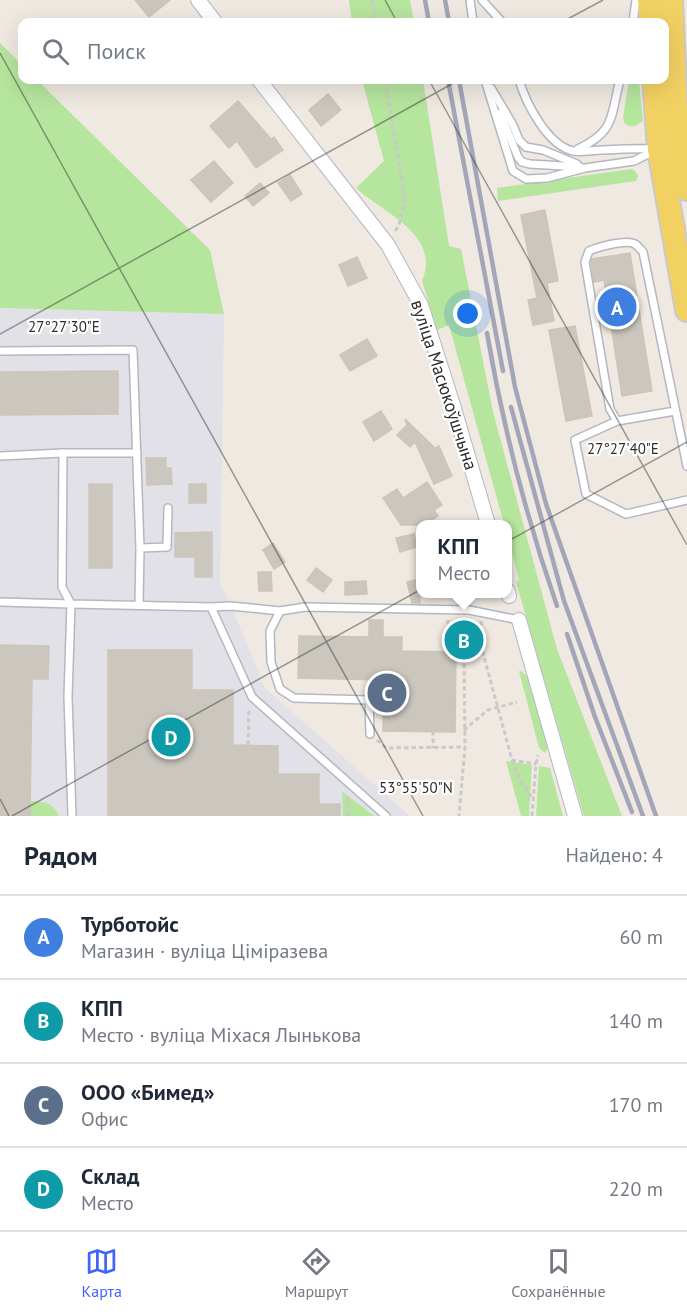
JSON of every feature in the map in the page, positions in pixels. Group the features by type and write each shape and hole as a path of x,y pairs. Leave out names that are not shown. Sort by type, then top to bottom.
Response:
{"main road":[{"path":"649,0 651,18"},
{"path":"671,0 671,75 687,189"},
{"path":"671,75 659,149 687,310"}],"street":[{"path":"198,0 212,18"},
{"name":"вуліца Масюкоўшчына","path":"262,84 388,245 421,305 487,520"},
{"path":"519,620 575,816"},
{"path":"568,816 571,800"}],"lane":[{"path":"470,0 472,18"},
{"path":"482,0 498,18"},
{"path":"634,18 636,0"},
{"path":"486,84 513,171 526,179 538,180 585,168 634,160 659,149"},
{"path":"487,84 513,125 519,140 526,147 543,150 585,168"},
{"path":"487,84 522,162 585,168"},
{"path":"521,84 537,120 547,134 574,151 659,149"},
{"path":"574,151 593,142 603,134 610,123 619,84"},
{"path":"616,422 610,409 585,262 589,251 634,243 643,252 687,465"},
{"path":"0,351 134,350 140,548 139,605"},
{"path":"675,411 616,422 575,440 586,494 626,514 687,500"},
{"path":"63,453 62,587 71,604 68,698 72,816"},
{"path":"0,456 136,453"},
{"path":"140,548 167,547 168,508"},
{"path":"0,602 231,606 280,611 305,607 448,609 469,610 519,620"},
{"path":"211,607 252,697 386,816"},
{"path":"280,611 270,631 271,662 280,689 294,698 369,700 370,734"}],"path":[{"path":"372,0 375,18"},
{"path":"386,84 405,199 399,225 388,245"},
{"path":"448,609 448,645 464,655 465,747 459,816"},
{"path":"481,612 483,653 498,707 520,781 533,799"},
{"path":"248,745 249,704 252,697"},
{"path":"464,730 488,710 517,702"},
{"path":"433,731 433,748"},
{"path":"370,734 386,748 465,747"},
{"path":"532,816 538,755"},
{"path":"513,760 536,764"}],"shaded area":[{"path":"0,308 224,314 220,584 265,688 410,816 0,816"}],"green space":[{"path":"349,0 410,0 413,18 351,18"},
{"path":"0,43 18,61 18,84 41,84 210,250 224,314 0,308"},
{"path":"363,84 424,84 449,246 461,249 493,412 557,649 622,816 584,816 516,582 519,580 512,553 512,520 503,520 449,325 437,330 422,281 426,265 424,251 417,238 407,227 356,188 384,161"},
{"path":"628,84 639,84 643,121 631,126 624,123"},
{"path":"631,169 638,176 636,181 498,201 497,188"},
{"path":"519,671 527,676 547,746 545,753 539,748"},
{"path":"506,761 532,765 529,816 521,816"},
{"path":"539,766 550,768 563,816 536,816"},
{"path":"342,791 374,816 343,816"},
{"path":"30,801 51,805 59,816 30,816"}],"building":[{"path":"135,0 170,0 149,17"},
{"path":"328,94 341,110 321,126 309,110"},
{"path":"238,101 271,139 274,137 283,150 256,168 237,141 229,148 210,126"},
{"path":"214,161 233,183 211,202 191,180"},
{"path":"290,175 302,194 291,201 278,183"},
{"path":"260,183 269,193 253,206 245,196"},
{"path":"545,210 558,281 547,283 554,321 533,325 528,300 537,298 521,215"},
{"path":"630,253 652,391 622,396 604,280 594,282 591,262 592,259"},
{"path":"357,257 367,278 348,286 339,265"},
{"path":"575,326 592,416 566,421 549,330"},
{"path":"367,339 377,356 350,371 340,355"},
{"path":"118,371 118,414 0,415 0,372"},
{"path":"381,411 392,429 374,441 363,422"},
{"path":"405,419 435,448 439,446 452,476 434,484 415,442 410,447 397,435 407,425"},
{"path":"146,458 166,458 166,468 171,468 172,484 147,485"},
{"path":"427,482 442,505 434,510 438,516 432,520 416,520 416,525 401,525 383,498 397,489 403,498"},
{"path":"89,484 112,484 112,568 89,568"},
{"path":"189,484 206,484 206,503 189,503"},
{"path":"212,532 212,577 195,577 195,557 175,557 175,533"},
{"path":"414,534 416,547 400,552 396,538"},
{"path":"273,543 285,562 274,569 263,550"},
{"path":"316,568 332,580 323,592 307,580"},
{"path":"258,572 271,572 272,591 259,591"},
{"path":"416,580 416,598 420,598 420,603 412,603 407,582"},
{"path":"366,581 367,594 345,595 345,582"},
{"path":"369,620 383,620 383,637 402,637 402,651 456,652 455,732 383,731 384,680 298,678 299,636 369,637"},
{"path":"457,632 470,632 470,647 457,648"},
{"path":"0,645 49,646 48,679 32,679 30,816 0,816"},
{"path":"108,650 192,650 192,690 233,690 233,745 278,746 278,774 319,774 319,804 340,804 340,816 108,816"}],"railway":[{"path":"425,0 428,18"},
{"path":"445,0 448,18"},
{"path":"449,84 503,371"},
{"path":"460,84 515,387 546,504 656,816"},
{"path":"487,333 516,471 557,606"},
{"path":"511,407 564,601 643,816"},
{"path":"567,634 595,717 632,812"}],"place":[{"name":"Турботойс","path":"617,307"},
{"name":"КПП","path":"464,640"},
{"name":"ООО «Бимед»","path":"387,693"},
{"name":"Склад","path":"171,737"}]}
